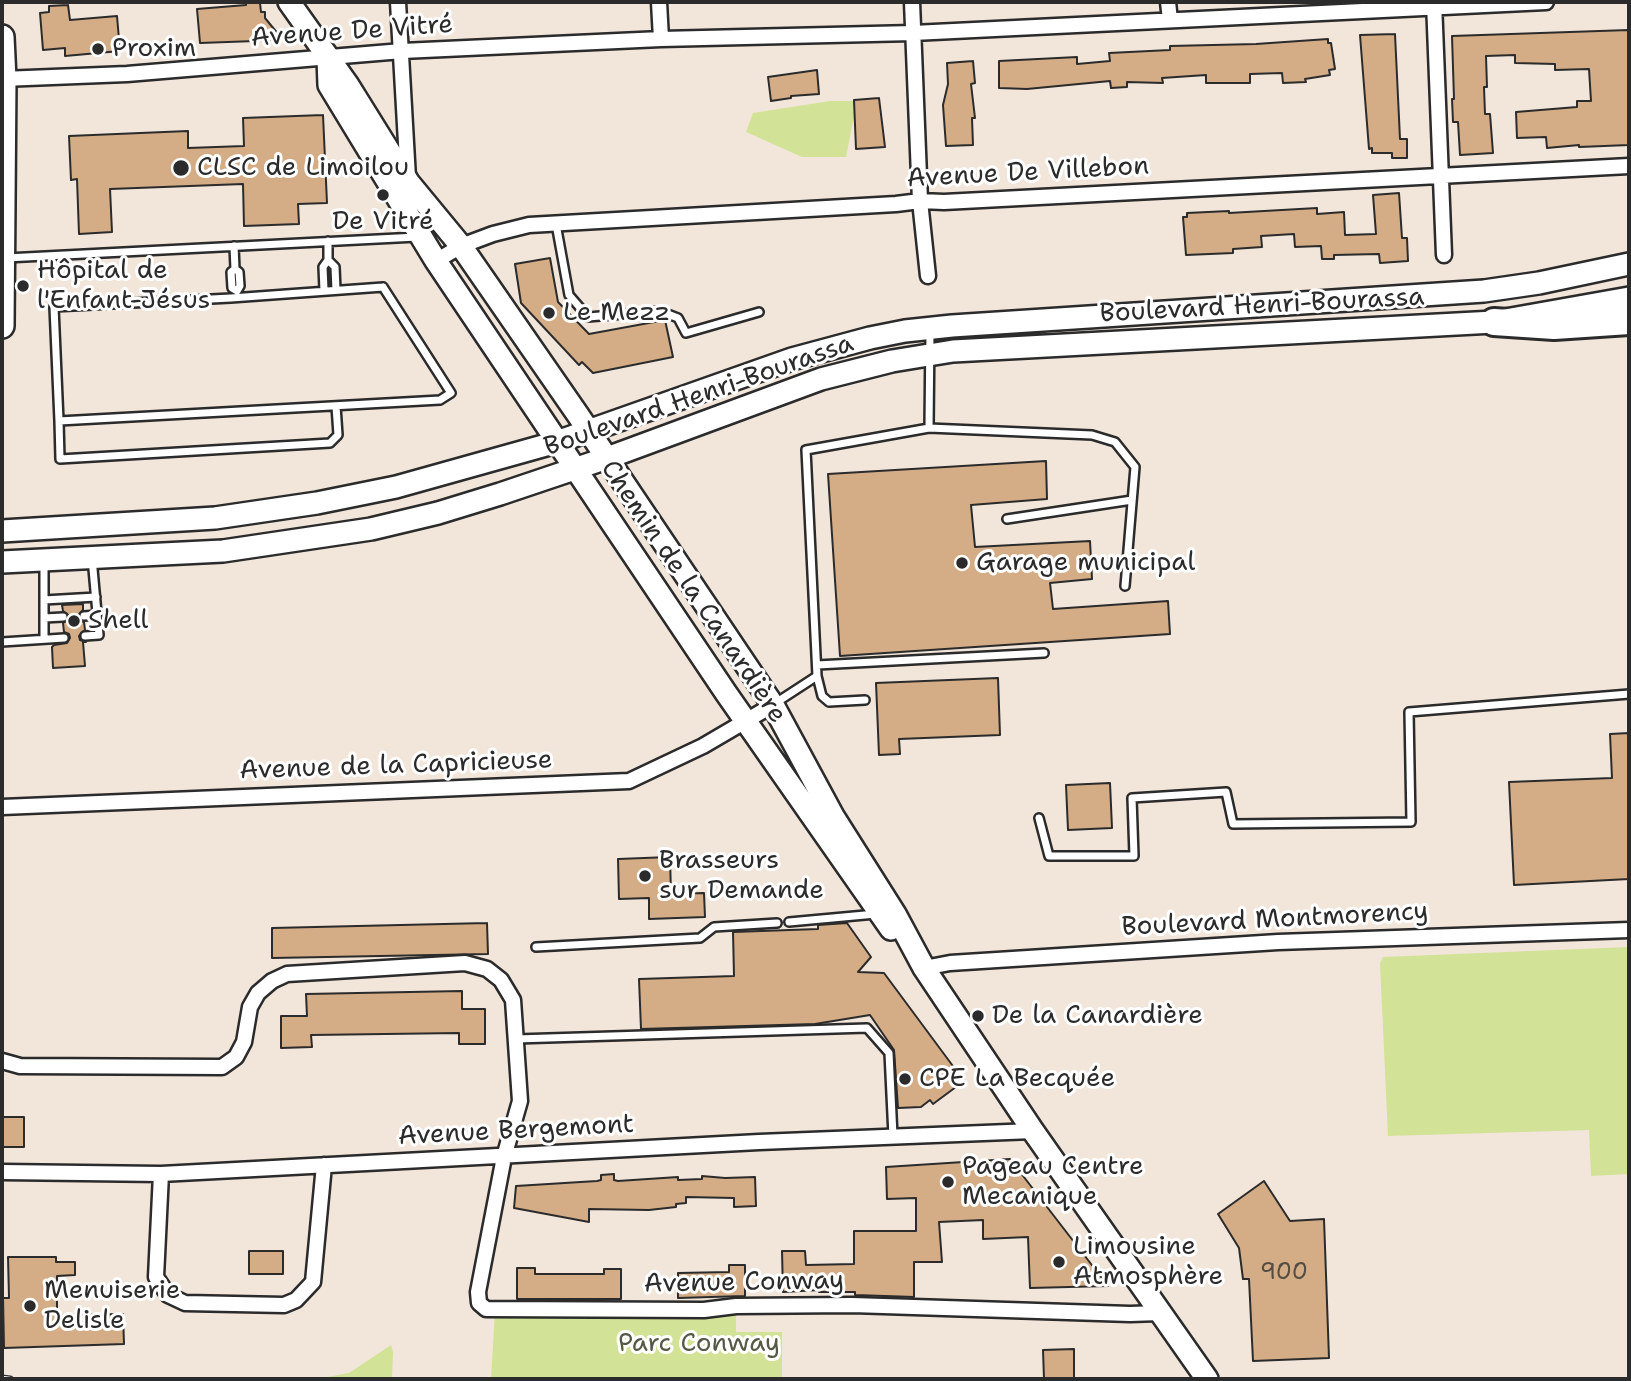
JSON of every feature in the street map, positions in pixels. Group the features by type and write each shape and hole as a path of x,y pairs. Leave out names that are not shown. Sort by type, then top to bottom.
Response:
{"highway":[{"path":"1494,322 1554,326 1629,321"}],"main road":[{"name":"Chemin de la Canardière","path":"289,2 348,85 409,183 461,246 773,705 833,816 895,914 924,968 1033,1131 1206,1379"},
{"path":"2,37 2,326"},
{"name":"Chemin de la Canardière","path":"328,58 328,85 436,261 879,914 924,968"},
{"name":"Boulevard Henri-Bourassa","path":"2,531 215,518 317,503 396,487 557,442 792,359 870,338 930,328 1484,292 1629,264"},
{"name":"Boulevard Henri-Bourassa","path":"2,562 223,551 371,529 438,513 607,458 821,379 892,361 953,351 1494,322 1629,298"}],"street":[{"path":"398,2 409,183"},
{"path":"659,2 661,39"},
{"path":"912,2 920,201 928,276"},
{"path":"1168,2 1170,20"},
{"name":"Avenue De Vitré","path":"3,79 127,74 402,51 661,39 913,33 1434,4 1546,2"},
{"path":"1434,4 1444,255"},
{"name":"Avenue De Villebon","path":"436,261 461,246 529,225 920,201 944,202 1629,166"},
{"name":"Avenue de la Capricieuse","path":"2,807 629,781 747,722 773,705"},
{"name":"Boulevard Montmorency","path":"924,968 950,963 1278,942 1629,930"},
{"path":"2,1061 20,1066 222,1067 236,1057 244,1042 250,1007 258,993 272,981 287,974 465,963 487,970 501,980 513,1000 520,1101 504,1157"},
{"name":"Avenue Bergemont","path":"2,1172 161,1174 1033,1131"},
{"name":"Avenue Conway","path":"504,1157 478,1292 480,1303 486,1309 704,1310 736,1306 852,1305 1130,1314 1160,1312"},
{"path":"161,1174 156,1277 168,1295 185,1303 284,1305 296,1300 313,1282 324,1164"}],"lane":[{"path":"556,223 569,295 588,317 660,311 678,318 686,333 759,312"},
{"path":"2,258 421,237"},
{"path":"324,290 323,267 328,260 328,242"},
{"path":"234,246 235,269 231,272 232,288 237,294"},
{"path":"328,260 335,267 336,290"},
{"path":"59,421 336,405 440,400 451,393 383,286 54,307 60,459 330,443 338,435 336,405"},
{"path":"929,428 930,328"},
{"path":"864,700 829,702 822,696 817,676 806,450 929,428 1092,435 1115,442 1135,467 1125,586"},
{"path":"1007,519 1132,500"},
{"path":"85,636 99,635 92,558"},
{"path":"44,560 44,639"},
{"path":"44,600 96,597"},
{"path":"84,616 97,615"},
{"path":"44,618 63,617"},
{"path":"2,642 64,638"},
{"path":"817,665 1044,653"},
{"path":"773,705 817,676"},
{"path":"1039,818 1049,856 1134,856 1132,798 1226,792 1233,824 1411,822 1409,712 1629,694"},
{"path":"789,922 879,914"},
{"path":"536,947 700,938 713,927 777,923"},
{"path":"515,1038 867,1028 888,1053 892,1136"}],"green space":[{"path":"830,101 857,101 846,157 802,157 746,132 753,113"},
{"path":"1629,947 1629,1174 1591,1176 1589,1130 1388,1136 1380,963 1383,957"},
{"name":"Parc Conway","path":"736,1306 736,1332 782,1332 782,1379 491,1379 495,1311"},
{"path":"391,1345 392,1379 316,1379 349,1373"}],"building":[{"path":"260,3 261,12 265,12 265,18 283,40 200,43 197,9"},
{"path":"68,5 70,20 117,16 120,51 65,56 65,48 43,50 40,13 49,12 49,6"},
{"path":"1629,30 1629,145 1547,148 1546,137 1517,138 1516,112 1577,107 1577,101 1591,101 1589,69 1555,70 1555,64 1515,63 1515,55 1486,56 1485,114 1490,114 1493,153 1460,155 1458,122 1453,122 1452,36"},
{"path":"1395,34 1400,139 1407,139 1407,158 1392,158 1392,153 1372,153 1372,148 1369,149 1360,35"},
{"path":"1328,39 1335,69 1329,70 1330,75 1305,79 1306,82 1283,83 1282,73 1250,74 1250,83 1206,83 1206,75 1162,78 1163,83 1127,82 1127,87 1111,88 1110,81 1027,89 999,88 999,61 1077,57 1077,64 1110,61 1109,53 1170,50 1170,46"},
{"path":"973,61 973,145 946,146 943,105 948,84 947,63"},
{"path":"817,70 819,94 771,101 768,77"},
{"path":"879,98 885,147 856,149 854,100"},
{"path":"323,115 327,203 298,204 299,224 244,226 243,184 110,189 112,232 79,234 77,179 71,180 69,136 188,131 188,148 244,146 243,118"},
{"path":"1399,193 1402,238 1407,238 1408,261 1380,263 1379,254 1334,255 1334,259 1322,259 1321,246 1295,247 1294,234 1261,236 1262,247 1233,249 1233,253 1186,255 1183,217 1187,217 1187,213 1317,208 1317,214 1344,212 1345,235 1376,234 1373,195"},
{"name":"Le Mezz","path":"550,258 558,302 589,334 665,320 673,357 593,373 582,362 579,365 521,303 515,264"},
{"name":"Garage municipal","path":"1046,461 1047,499 971,505 975,547 1090,541 1092,579 1050,583 1053,609 1168,601 1170,634 840,656 828,474"},
{"path":"83,604 83,610 78,616 79,620 84,622 85,630 79,636 80,640 86,642 83,642 85,666 53,668 52,647 67,643 70,638 69,634 64,632 63,623 69,616 63,611 62,605"},
{"path":"998,678 1000,735 899,739 900,754 879,755 876,683"},
{"path":"1629,733 1629,879 1514,885 1509,782 1612,778 1610,734"},
{"path":"1110,783 1112,828 1068,830 1066,785"},
{"name":"Brasseurs sur Demande","path":"670,857 671,894 704,893 705,917 649,919 649,898 619,899 618,859"},
{"path":"487,923 488,954 272,958 272,928"},
{"path":"847,923 871,957 858,972 884,973 964,1081 933,1104 930,1100 921,1107 898,1108 894,1050 870,1015 815,1024 641,1029 639,979 734,976 733,932 818,929 818,925"},
{"path":"462,991 462,1009 485,1009 485,1044 459,1044 459,1033 311,1035 312,1047 281,1048 281,1016 307,1016 306,994"},
{"path":"2,1117 24,1117 24,1147 2,1147"},
{"path":"1010,1159 1108,1286 1030,1288 1028,1237 983,1239 983,1220 939,1222 942,1262 914,1262 914,1297 855,1295 855,1292 819,1290 783,1292 782,1251 805,1251 806,1265 854,1264 854,1231 916,1231 916,1198 887,1199 886,1167"},
{"path":"614,1174 614,1180 618,1181 678,1177 678,1180 702,1179 702,1176 755,1177 756,1206 734,1207 734,1198 686,1197 686,1203 676,1204 676,1207 649,1210 589,1209 589,1222 514,1208 516,1186 597,1181 601,1180 601,1175"},
{"path":"1264,1181 1290,1221 1324,1219 1329,1358 1253,1361 1249,1279 1243,1279 1239,1248 1218,1214"},
{"path":"249,1251 283,1251 283,1274 249,1274"},
{"name":"Menuiserie Delisle","path":"8,1257 56,1257 56,1262 75,1262 75,1275 57,1276 57,1315 123,1314 124,1344 4,1348 3,1298 9,1298"},
{"path":"729,1265 745,1265 745,1296 678,1298 678,1273 729,1272"},
{"path":"517,1268 535,1268 535,1274 604,1274 604,1269 621,1269 621,1299 517,1299"},
{"path":"1074,1349 1074,1379 1044,1379 1043,1350"}],"railway":[{"path":"2,1378 10,1379"}],"place":[{"name":"Proxim","path":"98,49"},
{"name":"CLSC de Limoilou","path":"181,168"},
{"name":"De Vitré","path":"383,195"},
{"name":"Hôpital de l'Enfant-Jésus","path":"23,286"},
{"name":"Le Mezz","path":"549,313"},
{"name":"Garage municipal","path":"962,563"},
{"name":"Shell","path":"74,621"},
{"name":"Brasseurs sur Demande","path":"645,876"},
{"name":"De la Canardière","path":"978,1016"},
{"name":"CPE La Becquée","path":"905,1079"},
{"name":"Pageau Centre Mecanique","path":"948,1182"},
{"name":"Limousine Atmosphère","path":"1059,1262"},
{"name":"Menuiserie Delisle","path":"30,1306"}]}
